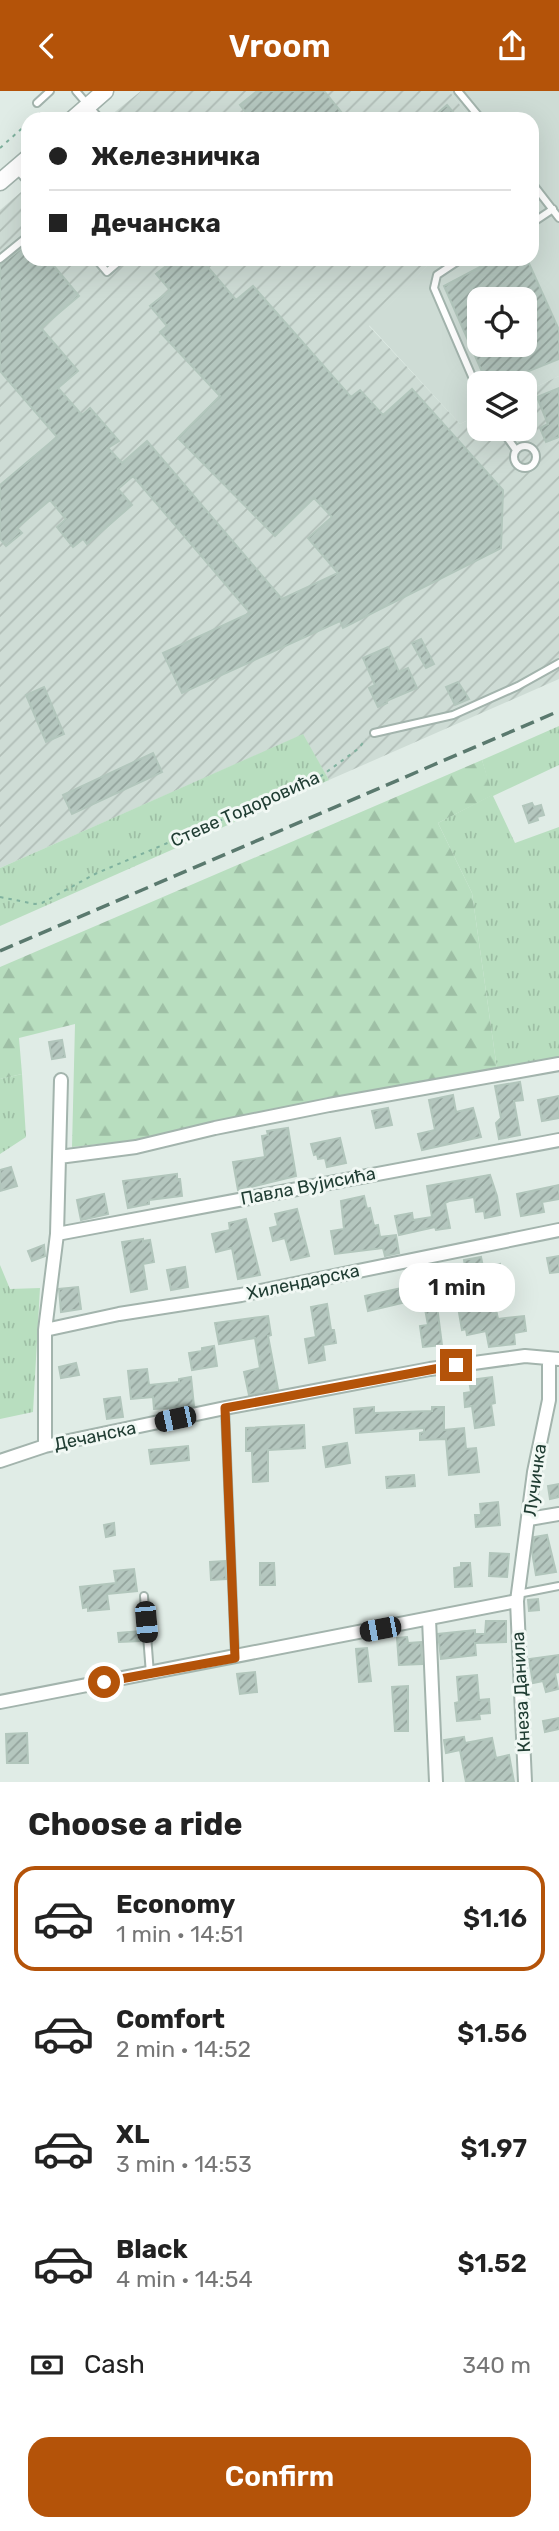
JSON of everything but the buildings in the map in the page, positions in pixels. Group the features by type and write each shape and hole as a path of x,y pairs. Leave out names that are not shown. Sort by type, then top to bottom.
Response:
{"street":[{"path":"81,112 105,91"},
{"path":"0,182 21,164"},
{"path":"59,1157 136,1147 228,1125 559,1064"},
{"path":"45,1446 46,1330 57,1234 61,1080"},
{"name":"Павла Вујисића","path":"57,1234 559,1140"},
{"name":"Хилендарска","path":"46,1330 119,1314 241,1295 559,1230"},
{"name":"Дечанска","path":"0,1461 45,1446 430,1369 509,1357 554,1359"},
{"name":"Лучичка","path":"517,1598 534,1472 549,1400 554,1359"},
{"path":"529,1519 559,1514"},
{"path":"0,1702 429,1619 517,1598"},
{"name":"Кнеза Данила","path":"517,1598 525,1782"},
{"path":"429,1619 436,1782"}],"lane":[{"path":"37,103 50,91"},
{"path":"76,91 94,112"},
{"path":"458,91 475,112"},
{"path":"539,192 559,218"},
{"path":"539,218 553,209"},
{"path":"0,260 21,242"},
{"path":"450,266 437,275 434,288 470,371"},
{"path":"510,441 516,450"},
{"path":"374,733 453,715 518,686 559,663"},
{"path":"225,1408 235,1658"},
{"path":"517,1598 559,1586"},
{"path":"144,1596 150,1674"}],"path":[{"path":"0,148 21,130"},
{"name":"Стеве Тодоровића","path":"0,897 42,903 95,874 317,779 358,749 374,733"}],"shaded area":[{"path":"141,91 449,91 466,112 115,112"},
{"path":"449,91 559,91 559,376 537,386 537,371 467,371 467,421 460,424 369,325 427,266 539,266 539,112 466,112"},
{"path":"21,192 21,266 427,266 369,326 460,424 467,421 467,441 537,441 537,386 559,376 559,679 329,780 302,735 0,868 0,210"}],"green space":[{"path":"559,726 559,765 493,796 515,843 559,827 559,1059 497,1069 472,893 438,823 492,795 482,760"},
{"path":"303,734 329,780 0,926 0,868"},
{"path":"482,760 493,795 438,823 472,893 497,1069 228,1119 137,1140 72,1147 75,1024 19,1038 22,1074 0,1079 0,967"},
{"path":"22,1074 26,1137 0,1154 0,1079"},
{"path":"0,1265 10,1289 40,1288 33,1412 0,1419"}],"railway":[{"path":"0,951 559,711"}],"route":[{"path":"104,1682 235,1658 225,1408 456,1365"}]}
